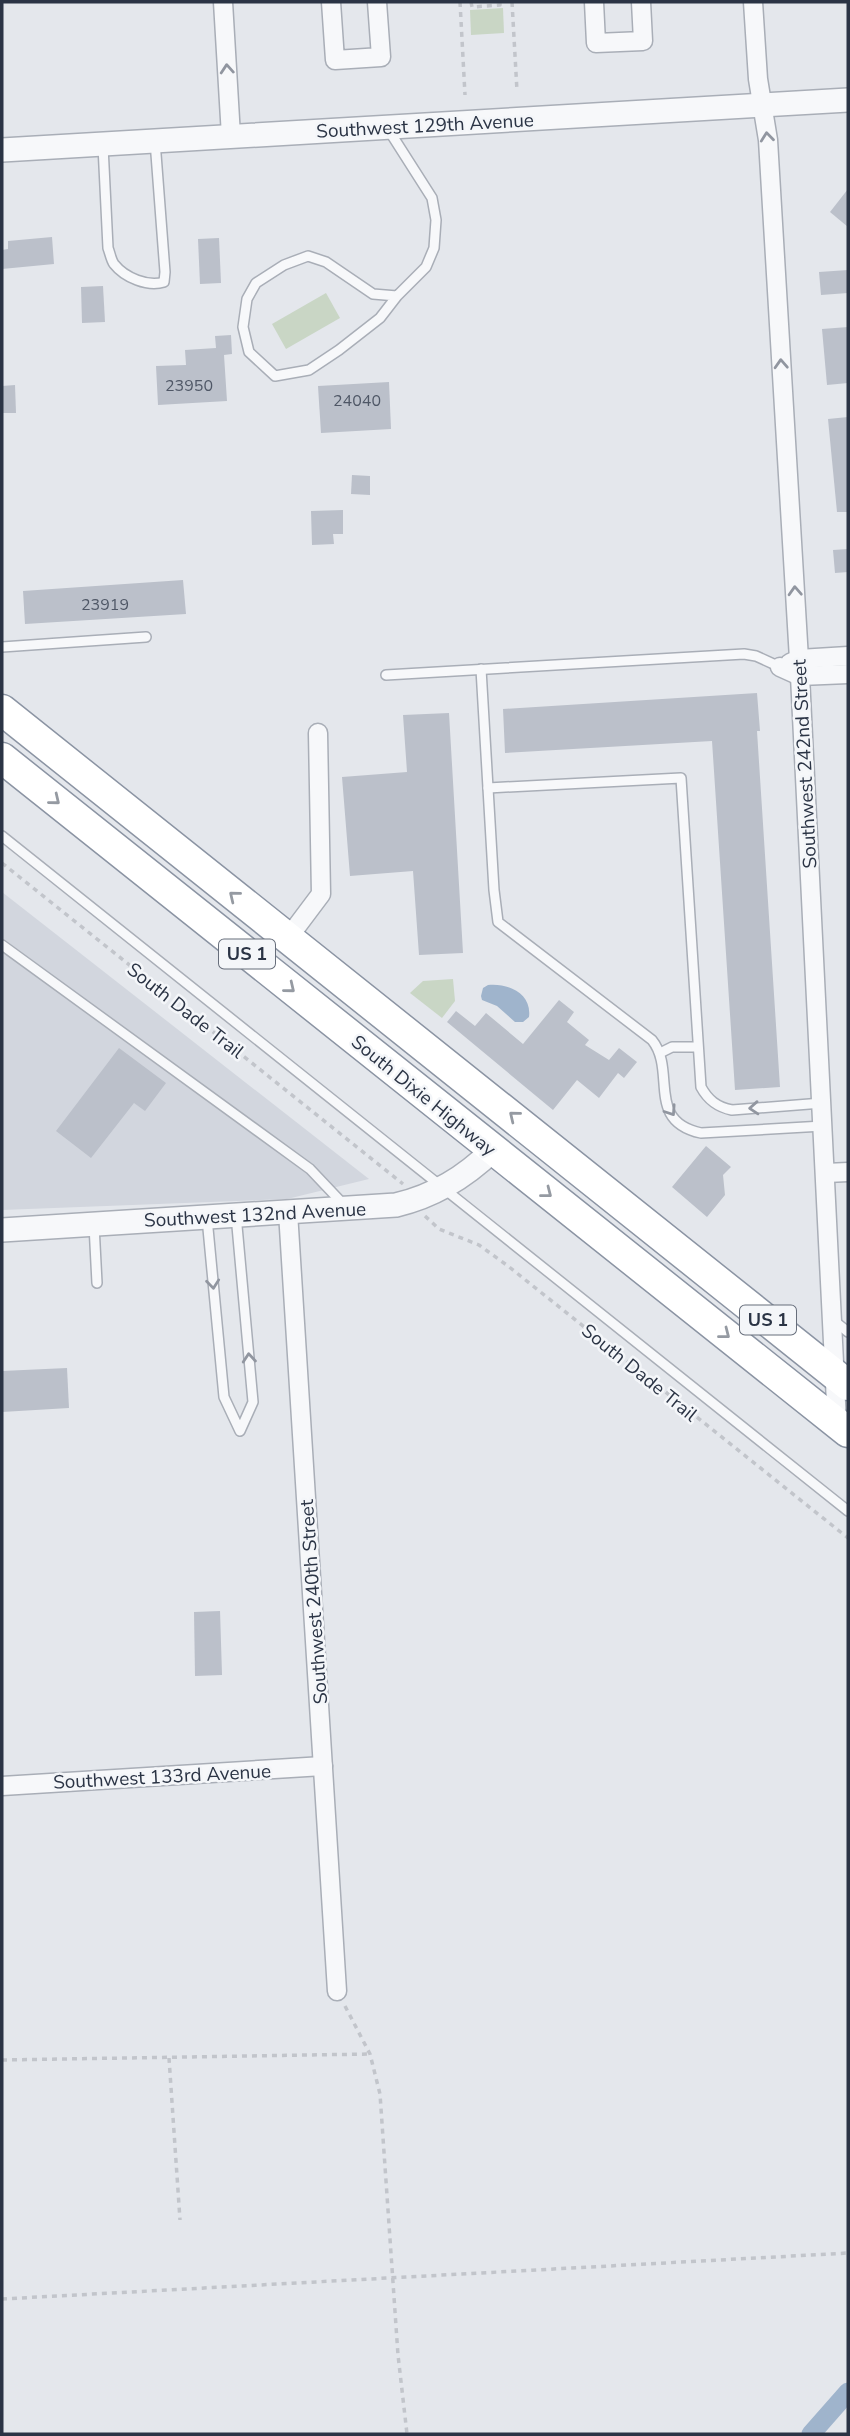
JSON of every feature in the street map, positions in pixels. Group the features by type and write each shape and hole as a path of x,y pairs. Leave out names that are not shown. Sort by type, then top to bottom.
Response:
{"highway":[{"name":"South Dixie Highway","path":"2,710 842,1379"},
{"name":"South Dixie Highway","path":"2,758 843,1427"},
{"path":"288,939 330,990 368,1025 471,1107 489,1134 493,1150 515,1151 539,1160 659,1254 701,1266"}],"street":[{"path":"223,2 231,136"},
{"path":"331,2 335,60 381,57 377,2"},
{"path":"594,2 596,43 643,41 641,2"},
{"name":"Southwest 242nd Street","path":"753,2 758,79 768,140 833,1320 842,1379 843,1427"},
{"name":"Southwest 129th Avenue","path":"2,150 848,100"},
{"path":"799,668 848,656"},
{"path":"780,667 848,674"},
{"path":"288,939 321,894 318,733"},
{"name":"Southwest 132nd Avenue","path":"2,1230 396,1205 444,1188 470,1172 493,1150"},
{"path":"826,1173 848,1172"},
{"name":"Southwest 240th Street","path":"288,1212 337,1991"},
{"name":"Southwest 133rd Avenue","path":"2,1786 323,1766"}],"lane":[{"path":"387,127 432,198 436,220 434,247 426,267 397,296 380,318 309,370 275,376 248,352 243,327 247,299 256,283 284,265 308,256 326,262 373,294 397,296"},
{"path":"102,144 107,236 114,264 132,279 155,285 164,282 166,272 155,141"},
{"path":"2,647 146,637"},
{"path":"386,674 744,654 756,656 780,667"},
{"path":"481,669 498,922 658,1050 664,1100 670,1113 691,1131 701,1133 823,1126"},
{"path":"488,788 681,778 701,1087 708,1098 723,1108 733,1110 822,1103"},
{"path":"2,836 848,1511"},
{"path":"2,945 310,1169 348,1210"},
{"path":"658,1050 697,1043"},
{"path":"206,1216 225,1397 240,1432 253,1402 236,1215"},
{"path":"94,1223 97,1283"},
{"path":"833,1320 848,1332"}],"path":[{"path":"460,2 466,94"},
{"path":"471,2 472,7 500,5 500,2"},
{"path":"512,2 517,91"},
{"name":"South Dade Trail","path":"2,863 403,1184"},
{"name":"South Dade Trail","path":"426,1217 443,1231 479,1245 493,1255 848,1538"},
{"path":"337,1991 370,2054 380,2094 407,2434"},
{"path":"2,2060 370,2054"},
{"path":"169,2057 180,2220"},
{"path":"2,2299 848,2253"}],"shaded area":[{"path":"2,892 369,1179 287,1199 2,1210"}],"green space":[{"path":"503,8 504,33 471,35 470,10"},
{"path":"326,293 340,318 286,349 272,324"},
{"path":"453,979 455,1001 442,1018 410,993 423,981"}],"water":[{"path":"488,985 517,991 527,1002 529,1017 523,1022 515,1022 497,1006 482,1000 483,988"}],"building":[{"path":"848,189 848,227 830,212"},
{"path":"52,237 54,264 2,269 2,250 8,249 8,241"},
{"path":"219,238 221,283 200,284 198,239"},
{"path":"848,270 848,293 821,295 819,272"},
{"path":"103,286 105,322 82,323 81,287"},
{"path":"848,327 848,383 827,385 822,329"},
{"path":"231,335 232,354 224,355 227,401 158,405 156,366 186,365 185,350 216,348 215,336"},
{"path":"389,382 391,429 321,433 318,386"},
{"path":"15,385 16,413 2,413 2,386"},
{"path":"848,417 848,512 837,512 828,419"},
{"path":"352,475 370,476 370,495 351,494"},
{"path":"343,510 343,534 333,534 334,544 312,545 311,511"},
{"path":"848,549 848,572 835,573 833,550"},
{"path":"183,580 186,614 25,624 23,591"},
{"path":"757,693 760,731 757,731 780,1087 735,1090 712,741 505,753 503,709"},
{"path":"449,713 463,953 419,955 413,871 350,876 342,777 407,772 403,715"},
{"path":"559,1000 574,1012 567,1022 589,1040 585,1045 609,1060 619,1048 637,1062 624,1078 618,1073 599,1098 577,1080 553,1110 447,1022 456,1011 475,1026 486,1013 523,1044"},
{"path":"119,1048 166,1083 145,1111 134,1103 91,1158 56,1131"},
{"path":"706,1146 731,1167 723,1175 725,1195 707,1217 672,1187"},
{"path":"67,1368 69,1408 2,1412 2,1371"},
{"path":"220,1611 222,1675 195,1676 194,1612"}],"waterway":[{"path":"811,2434 848,2392"}]}
